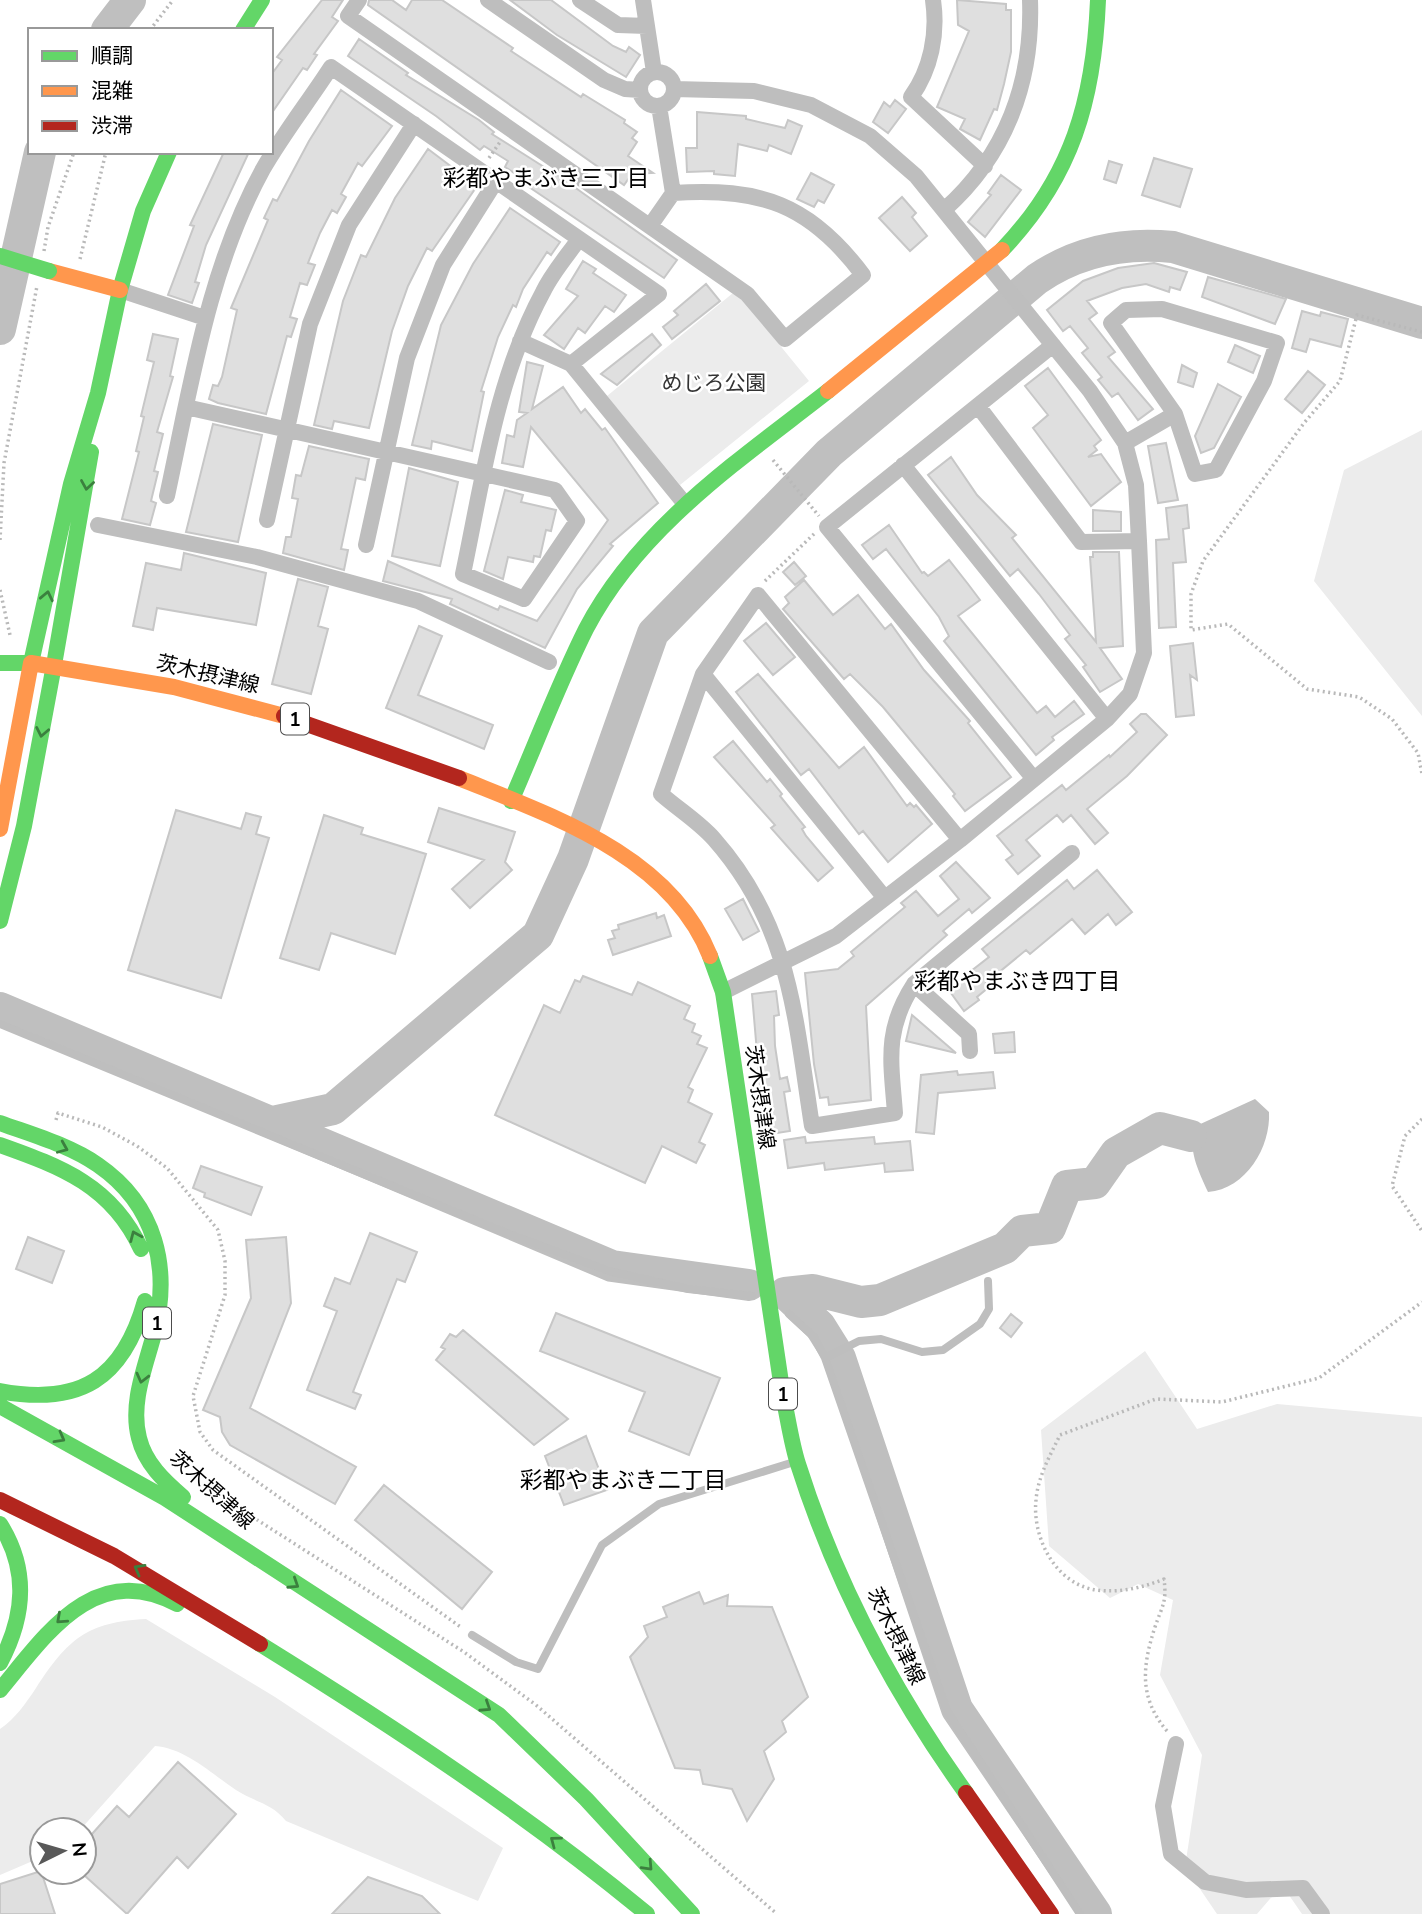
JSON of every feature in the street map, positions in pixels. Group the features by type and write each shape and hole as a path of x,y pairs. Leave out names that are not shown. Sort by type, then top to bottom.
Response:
{"main road":[{"path":"244,28 262,0"},
{"path":"511,801 587,628 629,566 685,504 988,264 1031,219 1072,151 1094,76 1098,0"},
{"path":"0,830 31,663 71,484 98,393 120,290 143,211 168,154"},
{"path":"0,256 120,290"},
{"path":"0,921 24,826 87,488 98,393"},
{"name":"茨木摂津線","path":"0,663 54,665 185,688 362,740 511,801 615,850 651,874 692,919 709,951 723,992 783,1396 797,1462 824,1537 897,1689 953,1777 1051,1914"},
{"name":"茨木摂津線","path":"0,1122 88,1159 106,1171 129,1192 150,1224 159,1249 163,1289 160,1312 138,1391 136,1416 139,1440 150,1463 165,1481 227,1528 255,1559"},
{"name":"1","path":"0,1145 80,1176 116,1207 131,1226 139,1244 146,1287 139,1322 130,1346 99,1380 80,1391 58,1397 29,1397 0,1391"},
{"name":"茨木摂津線","path":"0,1406 165,1498 255,1559 499,1715 586,1799 692,1914"},
{"path":"0,1500 154,1577 445,1760 614,1886 646,1914"},
{"path":"0,1524 16,1553 22,1591 16,1631 0,1663"},
{"path":"0,1690 44,1634 75,1606 109,1593 144,1592 172,1601 369,1720 445,1760"}],"street":[{"path":"359,0 348,16 747,294 785,339 863,275 827,232 790,208 740,193 673,193"},
{"path":"488,0 604,80 618,87 640,90"},
{"path":"580,0 618,25 647,26"},
{"path":"643,0 654,72"},
{"path":"933,0 933,44 921,80 911,97 985,166"},
{"path":"944,210 985,166 1002,138 1021,90 1029,52 1030,0"},
{"path":"167,496 205,318 228,251 263,170 331,67 659,294 571,364"},
{"path":"654,72 668,76 674,89 670,101 659,106 646,102 640,90 644,79 654,72"},
{"path":"674,89 767,92 834,114 895,155 944,210 1090,391 1125,443 1136,485 1144,653 1130,694 1107,719 960,840 836,936 723,992"},
{"path":"650,226 673,193 659,106"},
{"path":"267,520 310,324 349,225 414,124"},
{"path":"366,544 407,358 443,265 496,181"},
{"path":"186,407 484,475 555,490 577,521 524,599 463,574 484,475 499,402 520,341 543,290 579,239"},
{"path":"120,290 205,318"},
{"path":"1162,309 1277,343 1264,381 1216,470 1195,474 1175,414 1111,324 1126,310 1162,309"},
{"path":"520,341 571,364 685,504"},
{"path":"1034,779 827,527 1053,345"},
{"path":"978,406 1081,542 1139,541"},
{"path":"1125,443 1175,414"},
{"path":"903,466 1107,719"},
{"path":"98,525 257,557 418,601 549,662"},
{"path":"960,840 758,595 703,674 661,794 712,837 742,874 784,962 812,1126 895,1113 891,1037 898,1007 914,984 1072,853"},
{"path":"703,674 884,897"},
{"path":"914,984 969,1034 970,1051"},
{"path":"1177,1744 1163,1806 1171,1854 1205,1882 1246,1890 1303,1888 1322,1914"}],"lane":[{"path":"0,1024 505,1232 609,1271 688,1289 752,1296"},
{"path":"826,1358 853,1344 881,1339 922,1353 943,1350 980,1324 989,1309 988,1281"},
{"path":"789,1314 814,1336 826,1358 947,1711 1080,1914"},
{"path":"472,1635 516,1662 538,1670 602,1545 659,1504 797,1462"}],"path":[{"path":"152,28 173,0"},
{"path":"480,171 510,128"},
{"path":"48,227 73,154"},
{"path":"76,276 106,154"},
{"path":"0,540 4,463 36,289"},
{"path":"1422,332 1357,314 1340,382 1304,423 1203,561 1191,594 1191,630 1228,624 1307,689 1359,697 1392,719 1418,753 1422,774"},
{"path":"772,458 827,527"},
{"path":"0,475 4,463"},
{"path":"763,582 805,541"},
{"path":"0,590 10,635"},
{"path":"48,1142 58,1113 102,1127 137,1146 167,1168 218,1230 225,1261 225,1295 194,1396 200,1432 213,1450 472,1635"},
{"path":"1422,1119 1405,1136 1392,1186 1422,1231"},
{"path":"1177,1744 1147,1702 1144,1675 1154,1628 1167,1599 1164,1579 1139,1589 1094,1590 1069,1577 1041,1546 1035,1503 1040,1479 1060,1435 1156,1399 1222,1402 1319,1378 1422,1302"},
{"path":"194,1480 453,1645 536,1704 777,1914"}],"green space":[{"name":"めじろ公園","path":"733,293 743,300 809,381 680,485 607,396"},
{"path":"1422,430 1422,716 1314,581 1344,470"},
{"path":"1145,1351 1197,1429 1277,1404 1422,1417 1422,1914 1302,1914 1282,1885 1257,1914 1217,1914 1185,1867 1202,1755 1160,1675 1173,1600 1138,1584 1110,1598 1049,1546 1041,1430"},
{"path":"146,1619 275,1697 503,1848 478,1901 286,1821 269,1806 236,1790 177,1751 155,1746 92,1816 28,1816 28,1863 0,1875 0,1729 20,1710 69,1645 94,1629"}],"shaded area":[{"path":"1255,1099 1269,1112 1269,1125 1261,1152 1245,1175 1222,1189 1208,1192 1193,1151 1196,1126"}],"building":[{"path":"322,0 343,0 332,17 338,21 314,54 317,55 307,70 303,68 273,111 273,72 282,60 277,57"},
{"path":"369,0 392,0 406,10 412,0 442,0 513,48 511,51 581,97 583,94 625,120 624,123 637,132 632,138 637,142 628,156 653,173 632,174 624,185 368,5"},
{"path":"510,0 551,0 613,46 626,52 629,47 640,55 626,77 557,35"},
{"path":"957,0 1006,4 1006,10 1011,10 1011,52 1004,84 997,110 994,109 980,140 960,129 965,119 937,107 969,31 958,25"},
{"path":"359,39 408,73 406,75 479,120 494,132 492,134 563,179 677,260 664,278 529,187 531,184 505,167 508,161 484,146 480,150 436,116 348,56"},
{"path":"341,90 392,126 362,166 358,163 341,194 346,197 337,213 332,210 320,233 308,263 315,265 307,285 300,283 290,317 297,319 291,337 287,336 266,414 218,403 209,399 213,385 218,386 222,377 237,310 231,308 268,220 264,218 273,199 277,201 309,141"},
{"path":"895,100 906,109 888,133 873,122 884,102 890,107"},
{"path":"697,112 746,116 746,119 785,128 788,120 802,126 791,154 769,145 767,151 738,144 735,176 714,174 714,171 687,172 686,148 697,148"},
{"path":"428,149 473,183 471,186 475,189 432,251 427,248 408,286 392,331 369,428 334,421 332,429 314,425 343,301 361,255 366,257 395,198"},
{"path":"223,154 248,154 206,245 195,282 199,283 192,303 168,295 194,226 190,225"},
{"path":"1154,158 1192,169 1180,207 1142,195"},
{"path":"1109,161 1122,165 1116,183 1104,179"},
{"path":"811,173 834,185 824,203 818,200 814,207 797,199"},
{"path":"1001,175 1021,190 985,237 968,222 991,195 988,193"},
{"path":"902,197 916,213 912,217 927,236 910,251 879,218"},
{"path":"510,208 560,242 551,255 547,252 523,289 516,307 513,305 498,337 481,391 484,392 472,451 432,441 431,449 412,445 441,325 473,264"},
{"path":"583,261 596,269 593,273 626,295 614,312 605,306 585,333 578,328 564,349 544,335 578,296 566,289"},
{"path":"1154,263 1187,272 1180,290 1170,287 1169,292 1146,284 1122,288 1087,301 1097,313 1089,319 1115,352 1108,357 1153,409 1138,420 1118,393 1112,397 1098,380 1102,377 1082,353 1088,348 1070,326 1063,331 1047,310 1083,281 1118,268"},
{"path":"1208,277 1286,299 1275,324 1202,297"},
{"path":"706,284 720,301 672,339 663,327 678,315 674,311"},
{"path":"1302,311 1320,316 1321,312 1348,319 1341,347 1310,339 1306,352 1292,348"},
{"path":"153,334 178,339 170,376 173,377 157,432 163,434 154,471 158,472 151,501 156,503 150,525 122,519 139,452 136,451 144,417 141,416 154,362 147,360"},
{"path":"652,334 661,345 617,385 601,374"},
{"path":"1235,345 1260,356 1253,373 1228,362"},
{"path":"527,362 543,366 532,409 563,387 581,413 585,409 602,430 605,428 658,503 610,544 613,546 577,589 545,648 450,604 452,599 383,581 388,561 498,610 500,606 537,621 608,520 531,427 523,467 502,463 507,435 514,437 517,420 527,413 519,412"},
{"path":"1182,365 1197,373 1193,387 1178,382"},
{"path":"1048,368 1101,440 1094,446 1097,450 1088,457 1101,454 1121,482 1091,506 1033,428 1048,415 1025,386"},
{"path":"1308,371 1325,385 1302,413 1285,399"},
{"path":"1218,384 1241,397 1214,448 1201,453 1195,436"},
{"path":"213,424 262,435 238,542 186,532"},
{"path":"1166,443 1178,500 1158,503 1148,446"},
{"path":"309,446 369,459 365,480 356,478 341,549 348,550 344,570 283,553 286,537 291,537 298,499 292,498 296,475 301,476"},
{"path":"951,457 977,495 1016,535 1012,538 1096,642 1090,557 1093,557 1093,552 1119,552 1123,646 1100,648 1122,679 1100,692 1083,667 1086,665 1065,639 1070,635 1039,594 1018,569 1010,576 928,475"},
{"path":"409,468 458,482 440,566 392,556"},
{"path":"505,490 523,495 521,502 556,510 551,531 546,530 540,557 534,556 533,562 508,557 503,579 484,571"},
{"path":"1187,505 1189,528 1183,529 1186,562 1173,563 1176,627 1159,628 1156,540 1169,539 1166,508"},
{"path":"1093,510 1121,512 1121,531 1093,531"},
{"path":"889,525 922,573 928,576 949,560 968,584 980,600 958,616 1037,713 1046,706 1055,717 1074,701 1084,714 1052,737 1054,740 1036,755 944,641 949,636 939,617 886,549 873,559 862,545"},
{"path":"184,553 266,573 256,625 157,608 153,630 133,626 146,563 181,570"},
{"path":"794,562 806,576 795,585 783,572"},
{"path":"298,579 328,587 318,626 328,629 311,694 272,684"},
{"path":"804,580 833,615 858,595 885,629 891,624 924,670 970,721 968,723 1011,777 965,811 953,796 955,794 883,707 850,674 844,679 783,609 789,603 785,597"},
{"path":"766,623 795,657 773,675 744,641"},
{"path":"419,626 442,636 418,695 493,725 484,749 386,708"},
{"path":"1193,643 1197,680 1190,675 1194,715 1176,717 1170,646"},
{"path":"758,674 839,768 864,747 907,806 910,803 914,807 916,805 932,824 888,862 863,831 859,834 809,769 801,775 736,692"},
{"path":"1141,714 1146,714 1167,735 1127,776 1087,809 1108,833 1095,844 1071,815 1063,822 1057,815 1026,840 1040,856 1018,874 1006,860 1013,855 997,836 1062,785 1066,790 1109,755 1110,757 1137,732 1130,724"},
{"path":"733,741 767,782 770,779 782,794 780,796 805,827 802,829 806,836 833,868 818,881 771,828 775,825 714,757"},
{"path":"439,808 515,832 505,862 512,870 470,908 452,889 484,860 428,842"},
{"path":"176,810 241,829 246,813 261,817 256,834 269,838 221,998 128,970"},
{"path":"324,815 363,828 361,834 426,854 395,954 331,933 319,970 280,958"},
{"path":"956,862 990,898 972,913 969,909 943,931 947,935 866,1006 871,1100 829,1105 828,1097 820,1098 805,973 838,969 854,956 851,952 905,907 901,903 916,891 938,916 959,899 940,876"},
{"path":"1097,870 1132,912 1116,925 1108,914 1085,934 1072,919 1030,954 1026,950 986,983 989,987 977,997 979,1000 964,1011 948,989 989,957 982,949 1067,880 1074,889"},
{"path":"743,899 759,931 743,940 725,909"},
{"path":"656,913 657,918 664,915 671,936 613,955 608,940 615,938 612,931 619,929 618,925"},
{"path":"583,976 632,995 638,982 690,1006 684,1019 695,1024 692,1032 701,1036 697,1044 707,1048 688,1087 693,1090 688,1102 712,1114 699,1142 705,1145 696,1163 662,1146 645,1183 495,1115 544,1005 560,1013 575,980 580,982"},
{"path":"776,991 779,1015 774,1016 775,1046 780,1079 787,1077 790,1091 784,1092 790,1131 764,1135 752,994"},
{"path":"912,1015 956,1053 906,1041"},
{"path":"1014,1032 1015,1052 995,1053 993,1034"},
{"path":"957,1071 958,1075 993,1072 995,1088 938,1093 934,1134 916,1132 921,1075"},
{"path":"805,1137 806,1143 874,1137 875,1144 910,1141 913,1170 885,1172 884,1163 825,1170 824,1163 788,1168 784,1140"},
{"path":"201,1166 262,1187 251,1215 204,1197 205,1193 193,1188"},
{"path":"370,1233 417,1252 405,1282 397,1279 353,1392 361,1395 355,1409 307,1390 337,1311 324,1306 335,1278 350,1284"},
{"path":"28,1237 64,1251 52,1283 16,1269"},
{"path":"286,1237 291,1303 250,1408 356,1467 335,1504 230,1445 222,1432 220,1417 203,1410 251,1298 246,1240"},
{"path":"556,1313 720,1378 689,1455 629,1431 645,1392 540,1351"},
{"path":"1011,1314 1022,1323 1011,1337 1000,1328"},
{"path":"463,1330 568,1419 534,1445 436,1360 445,1349 441,1347 450,1334 456,1337"},
{"path":"586,1436 607,1490 564,1505 545,1456"},
{"path":"384,1485 492,1572 462,1609 355,1520"},
{"path":"699,1592 704,1604 728,1595 727,1606 772,1607 808,1697 782,1721 786,1732 764,1751 774,1779 747,1821 732,1789 703,1784 700,1770 675,1768 630,1657 648,1637 644,1626 667,1617 663,1607"},
{"path":"178,1762 236,1814 188,1868 177,1857 127,1914 96,1886 98,1827 117,1806 129,1817"},
{"path":"28,1875 28,1886 46,1886 55,1914 0,1914 0,1884"},
{"path":"368,1877 422,1896 440,1914 332,1914"}],"waterway":[{"path":"109,28 130,0"},
{"path":"0,329 40,154"},
{"path":"273,1122 333,1109 538,935 573,859 653,633 829,453 1037,279 1069,261 1102,250 1137,246 1173,247 1422,323"},
{"path":"0,1008 612,1266 749,1285"},
{"path":"785,1293 813,1290 861,1302 880,1300 1005,1248 1022,1231 1050,1228 1067,1186 1095,1183 1116,1153 1160,1128 1191,1136"},
{"path":"785,1293 820,1326 840,1358 957,1709 1096,1914"}],"traffic: fast":[{"path":"244,28 262,0"},
{"path":"1002,250 1046,194 1075,135 1091,71 1098,0"},
{"path":"0,663 31,663 71,484 98,393 120,290 143,211 168,154"},
{"path":"0,256 49,271"},
{"path":"511,801 586,629 608,592 634,558 694,498 828,391"},
{"path":"54,665 91,452"},
{"path":"0,921 24,826 54,665"},
{"path":"710,956 723,992 783,1396 798,1464 830,1551 869,1635 915,1716 966,1793"},
{"path":"0,1123 63,1146 98,1165 118,1181 134,1199 146,1219 154,1240 161,1285 154,1334 137,1399 137,1425 146,1456 162,1478 183,1497"},
{"path":"0,1145 64,1171 100,1194 129,1227 141,1249"},
{"path":"0,1391 28,1395 53,1394 75,1390 94,1381 111,1368 124,1350 136,1328 145,1301"},
{"path":"0,1406 165,1498 499,1715 586,1799 692,1914"},
{"path":"0,1524 16,1559 20,1593 15,1628 0,1663"},
{"path":"0,1690 54,1627 97,1597 121,1591 147,1593 177,1604"},
{"path":"260,1644 458,1772 554,1841 647,1914"}],"traffic: slow":[{"path":"828,391 1002,250"},
{"path":"49,271 120,290"},
{"path":"0,829 31,663 174,687 284,716"},
{"path":"459,778 569,824 638,865 667,891 692,921 710,956"}],"traffic: jam":[{"path":"284,716 459,778"},
{"path":"0,1500 114,1556 260,1644"},
{"path":"966,1793 1051,1914"}],"district":[{"name":"彩都やまぶき三丁目","path":"546,178"},
{"name":"彩都やまぶき四丁目","path":"1017,981"},
{"name":"彩都やまぶき二丁目","path":"623,1480"}]}
